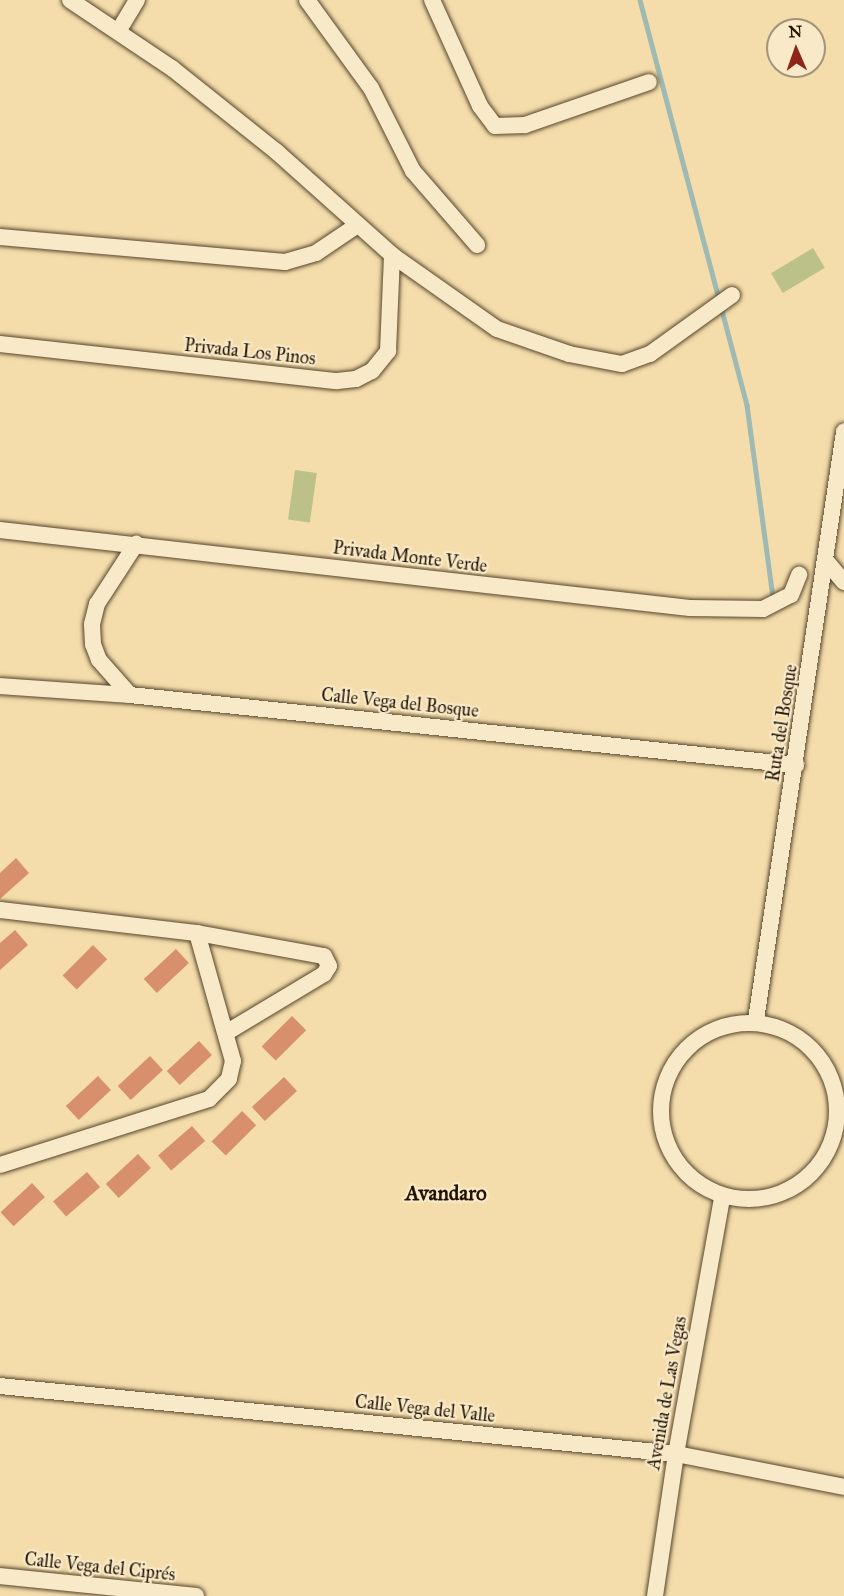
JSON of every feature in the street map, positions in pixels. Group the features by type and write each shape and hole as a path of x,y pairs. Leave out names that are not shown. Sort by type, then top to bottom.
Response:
{"street":[{"path":"70,0 119,30 277,152 356,226 392,255 497,329 602,362 622,364 650,354 732,294"},
{"path":"119,30 137,0"},
{"path":"307,0 371,88 419,180 477,245"},
{"path":"432,0 480,106 495,126 525,125 649,82"},
{"path":"0,237 285,262 316,253 356,226"},
{"name":"Privada Los Pinos","path":"0,345 337,381 356,379 372,371 388,351 392,255"},
{"name":"Ruta del Bosque","path":"756,1020 827,562 844,432"},
{"name":"Privada Monte Verde","path":"0,530 640,604 730,610 763,609 777,604 791,595 800,576"},
{"path":"129,695 99,660 93,644 92,624 97,604 136,544"},
{"path":"827,562 844,582"},
{"name":"Calle Vega del Bosque","path":"0,686 129,695 796,765"},
{"path":"0,910 196,933 324,956 330,966 324,975 226,1033"},
{"path":"0,1165 209,1099 224,1088 232,1070 226,1033 196,933"},
{"path":"756,1020 792,1032 819,1058 834,1094 839,1127 825,1156 811,1176 791,1191 758,1201 722,1198 698,1184 678,1163 666,1137 663,1108 666,1088 682,1053 703,1034 729,1023 756,1020"},
{"name":"Avenida de Las Vegas","path":"655,1596 676,1454 722,1198"},
{"name":"Calle Vega del Valle","path":"0,1386 676,1454 844,1487"},
{"name":"Calle Vega del Ciprés","path":"0,1576 196,1596"}],"green space":[{"path":"813,248 825,268 783,293 771,273"},
{"path":"295,470 317,473 310,523 288,520"}],"building":[{"path":"16,858 29,873 0,899 0,873"},
{"path":"15,930 28,945 0,970 0,943"},
{"path":"93,945 107,959 77,990 63,975"},
{"path":"176,949 189,963 157,993 144,979"},
{"path":"292,1016 306,1030 276,1061 262,1046"},
{"path":"199,1041 212,1055 180,1085 167,1071"},
{"path":"150,1056 163,1070 131,1100 118,1086"},
{"path":"98,1076 111,1090 79,1120 66,1106"},
{"path":"284,1077 297,1091 265,1121 252,1107"},
{"path":"242,1111 256,1125 226,1156 212,1141"},
{"path":"192,1126 205,1141 171,1171 158,1156"},
{"path":"138,1154 151,1168 119,1198 106,1184"},
{"path":"87,1172 100,1187 66,1217 53,1202"},
{"path":"32,1183 45,1197 14,1226 1,1212"}],"waterway":[{"path":"640,0 747,405 773,598"}],"district":[{"name":"Avandaro","path":"446,1193"}]}
